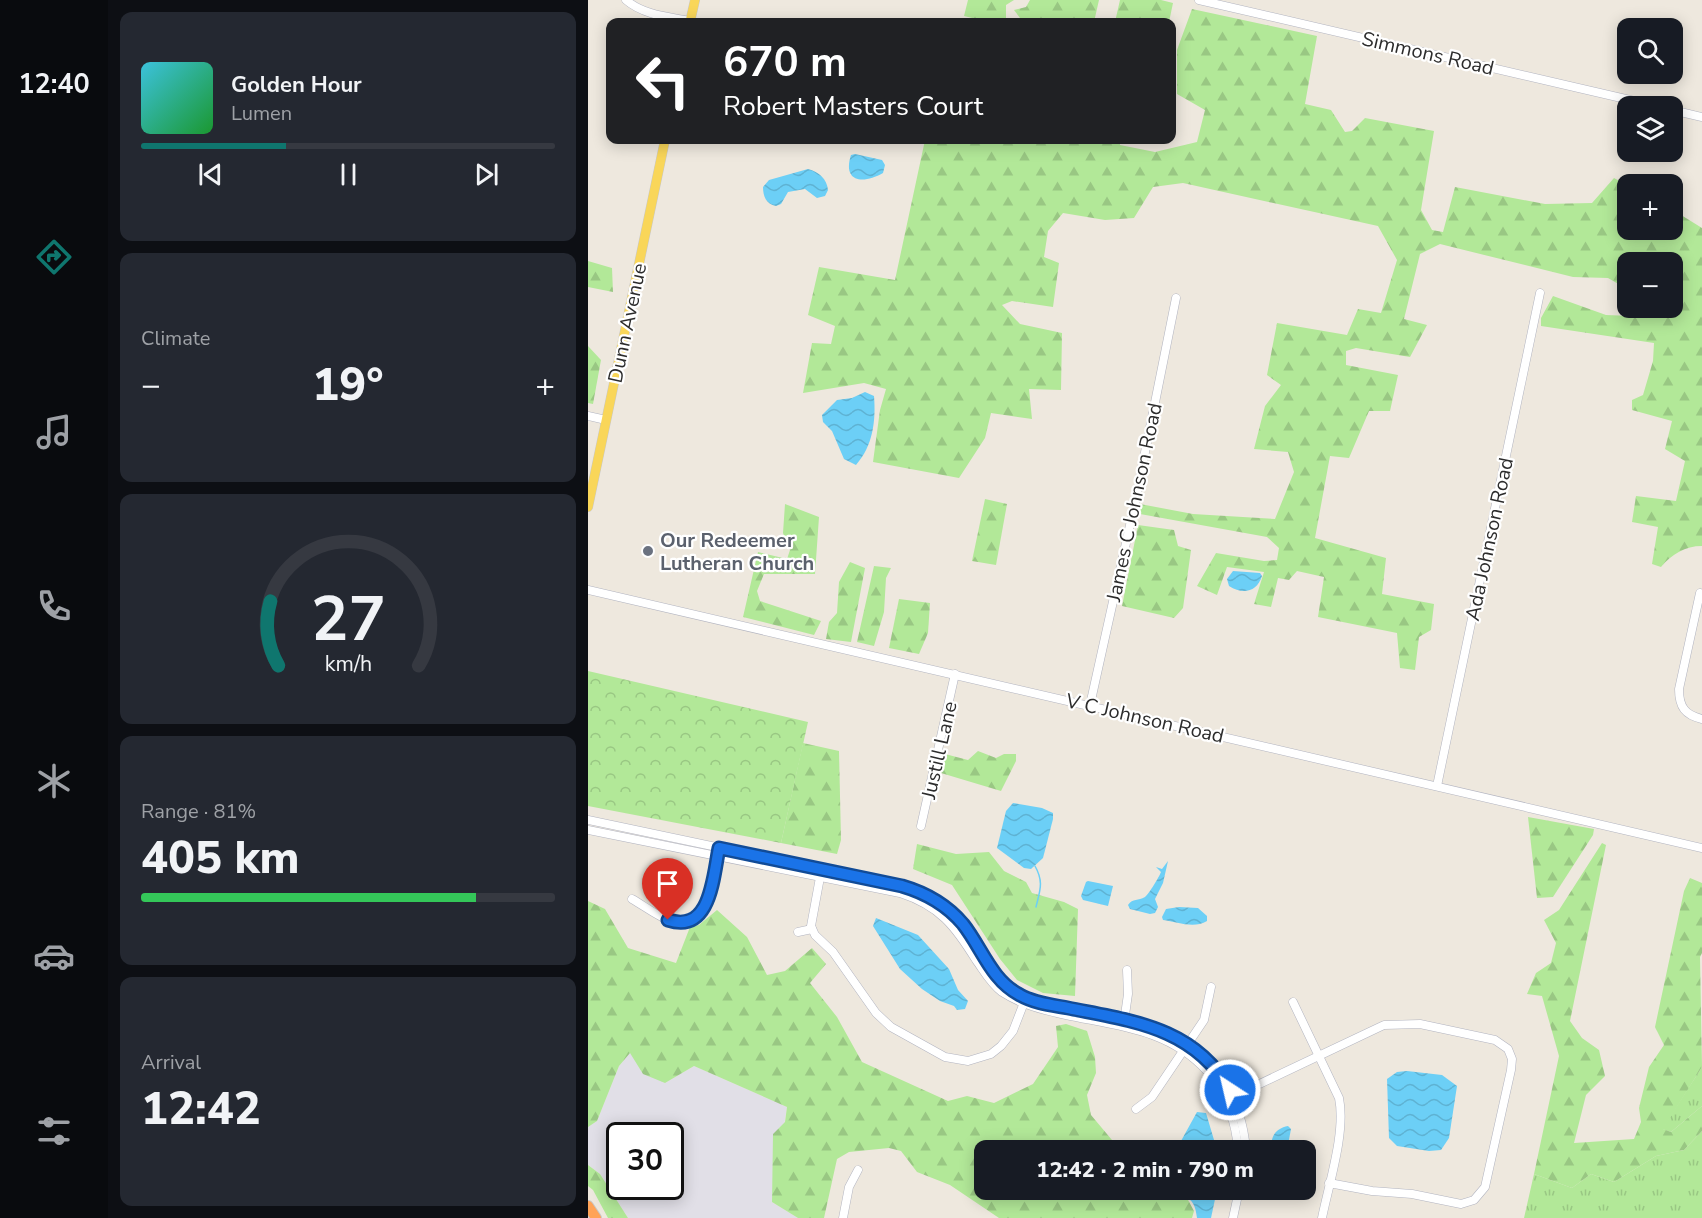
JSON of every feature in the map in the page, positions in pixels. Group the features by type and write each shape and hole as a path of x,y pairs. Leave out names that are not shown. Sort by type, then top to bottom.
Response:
{"highway":[{"path":"588,1206 596,1218"}],"main road":[{"path":"691,18 695,0"},
{"name":"Dunn Avenue","path":"588,507 664,144"}],"street":[{"path":"626,0 653,14 672,18"},
{"name":"Simmons Road","path":"1199,0 1617,97"},
{"path":"1683,113 1702,117"},
{"name":"Ada Johnson Road","path":"1437,786 1540,293"},
{"name":"James C Johnson Road","path":"1090,705 1134,507 1176,298"},
{"path":"588,416 606,420"},
{"name":"V C Johnson Road","path":"588,590 1702,848"},
{"path":"1700,593 1679,689 1679,702 1684,711 1702,719"},
{"name":"Justill Lane","path":"921,826 955,674"},
{"path":"588,820 718,852"},
{"path":"588,830 718,852 820,873 900,893 927,903 954,927 991,982 1000,991 1025,1001 1165,1031 1217,1071 1242,1120 1245,1140"},
{"path":"632,898 668,920 680,924 693,921 700,915 705,905 718,852"},
{"path":"820,873 811,918 812,929 834,954 881,1018 891,1027 945,1057 968,1060 992,1053 1007,1040 1025,1001"},
{"path":"798,932 812,929"},
{"path":"1123,1023 1128,994 1127,970"},
{"path":"1136,1109 1152,1097 1204,1020 1211,987"},
{"path":"1293,1002 1339,1098 1341,1107 1340,1132 1322,1218"},
{"path":"1229,1098 1384,1025 1420,1024 1495,1040 1508,1049 1512,1059 1511,1070 1485,1187 1476,1203 1461,1204 1412,1194 1383,1192 1329,1183"},
{"path":"1229,1098 1237,1140"},
{"path":"843,1218 849,1188 858,1170"},
{"path":"1233,1218 1237,1200"}],"shaded area":[{"path":"630,1053 665,1083 694,1066 787,1107 772,1202 798,1218 628,1218 617,1200 684,1200 684,1122 606,1122 606,1183 600,1174 588,1165 588,1127 597,1121 619,1066"}],"green space":[{"path":"968,0 1014,0 1006,5 1006,18 964,16"},
{"path":"1030,0 1099,0 1095,18 1020,18 1014,10 1026,7"},
{"path":"1120,0 1161,0 1173,3 1170,18 1116,18"},
{"path":"1192,9 1317,36 1305,104 1331,110 1345,132 1352,131 1365,118 1434,131 1421,210 1432,230 1443,232 1455,187 1545,204 1592,203 1614,178 1617,180 1617,240 1683,240 1683,216 1702,228 1702,546 1690,547 1679,552 1661,567 1652,564 1658,527 1632,522 1636,496 1676,501 1685,461 1665,449 1672,421 1632,410 1632,400 1643,395 1653,361 1654,343 1541,326 1541,318 1553,296 1606,315 1617,315 1617,318 1683,318 1683,252 1617,252 1617,283 1608,278 1573,277 1440,244 1420,254 1404,319 1427,325 1410,357 1356,348 1346,351 1346,365 1398,375 1390,411 1369,411 1349,458 1330,456 1315,538 1386,558 1382,594 1434,604 1431,630 1419,637 1415,670 1400,668 1397,633 1318,617 1324,577 1297,571 1289,580 1278,578 1271,607 1254,604 1264,572 1227,567 1217,595 1197,586 1216,553 1264,561 1277,560 1279,548 1267,537 1140,514 1140,504 1193,514 1275,519 1294,472 1288,452 1254,449 1265,406 1281,385 1267,375 1277,323 1347,335 1358,309 1381,313 1397,260 1378,226 1183,183 1153,187 1134,218 1105,220 1063,213 1048,231 1044,257 1059,263 1053,307 1012,301 1002,305 1020,324 1062,333 1061,390 1029,389 1032,419 991,413 985,438 959,478 873,462 880,410 886,389 864,383 803,393 812,343 831,344 835,326 808,315 819,267 895,280 924,144 1120,144 1155,152 1197,142 1205,110 1177,94 1177,50"},
{"path":"588,261 612,268 613,292 588,287"},
{"path":"588,346 601,360 593,404 588,403"},
{"path":"985,499 1007,504 996,565 972,561"},
{"path":"785,504 819,517 815,574 764,574 757,591 760,601 821,621 814,635 743,617 758,552 787,559 790,550 783,533"},
{"path":"1138,525 1174,530 1178,546 1191,550 1183,608 1174,618 1122,606"},
{"path":"850,562 865,568 851,642 826,639 829,622 837,613 839,582"},
{"path":"874,566 891,568 886,578 884,612 874,646 857,642"},
{"path":"899,599 930,603 928,633 919,654 889,648"},
{"path":"588,671 808,722 781,843 588,806"},
{"path":"803,743 839,751 841,840 837,854 781,843"},
{"path":"978,751 996,758 1004,754 1016,754 1016,761 1001,791 941,773 945,754 968,760"},
{"path":"1528,817 1594,829 1593,835 1553,897 1537,898"},
{"path":"1602,843 1606,845 1570,1021 1582,1038 1599,1050 1605,1076 1586,1095 1574,1143 1634,1139 1641,1122 1639,1108 1649,1067 1664,1045 1655,1027 1684,891 1690,878 1702,883 1702,953 1700,957 1702,1067 1663,1129 1671,1132 1702,1106 1702,1131 1684,1150 1656,1156 1614,1182 1591,1174 1572,1188 1534,1174 1559,1056 1542,996 1527,994 1536,973 1551,963 1556,943 1544,920 1559,910"},
{"path":"917,844 956,854 989,852 1004,871 1026,882 1032,893 1064,902 1078,909 1075,996 1043,993 1017,980 1000,959 952,885 913,869"},
{"path":"588,901 605,909 628,948 676,963 690,927 699,925 717,910 747,937 767,975 785,971 812,948 826,964 810,983 837,1017 862,1062 948,1101 967,1096 994,1103 1033,1084 1058,1047 1056,1026 1066,1024 1087,1031 1095,1057 1096,1073 1087,1095 1091,1115 1112,1140 974,1140 974,1200 1188,1200 1194,1211 1192,1218 999,1218 950,1185 917,1172 901,1151 889,1148 849,1152 837,1159 824,1218 798,1218 772,1202 773,1134 785,1122 787,1107 694,1066 665,1083 643,1074 630,1053 619,1066 597,1121 588,1127"},
{"path":"1702,1067 1702,1106 1671,1132 1662,1129"},
{"path":"1702,1131 1702,1218 1524,1218 1534,1174 1572,1188 1591,1174 1614,1182 1656,1156 1684,1150"},
{"path":"588,1165 600,1174 606,1183 606,1200 617,1200 628,1218 608,1218 593,1190 588,1186"}],"water":[{"path":"851,155 882,160 885,165 883,173 869,179 856,179 852,176 849,164"},
{"path":"808,169 824,179 828,190 825,196 817,198 805,189 788,192 781,204 776,206 767,201 763,187 769,180"},
{"path":"865,392 874,396 874,424 870,441 856,465 844,459 832,431 823,422 822,415 837,400 852,398"},
{"path":"1233,571 1260,573 1262,576 1257,586 1244,591 1229,586 1227,579"},
{"path":"1013,803 1042,808 1053,813 1043,858 1031,869 1024,868 997,848 1006,811"},
{"path":"1168,861 1163,883 1155,899 1158,907 1155,913 1130,909 1128,905 1130,903 1145,897 1154,885 1161,872 1156,867 1162,869"},
{"path":"1088,881 1113,886 1108,906 1083,900 1081,896"},
{"path":"1198,908 1207,916 1207,921 1191,925 1163,920 1166,909"},
{"path":"876,918 918,935 949,969 958,990 968,1001 965,1009 957,1010 954,1006 940,1001 922,989 900,969 873,926"},
{"path":"1397,1072 1442,1075 1457,1086 1449,1138 1441,1150 1429,1151 1397,1146 1389,1138 1387,1079"},
{"path":"1197,1112 1206,1113 1214,1140 1182,1140"},
{"path":"1288,1126 1291,1129 1289,1140 1272,1140 1279,1129"},
{"path":"1190,1200 1215,1200 1211,1218 1197,1218"}],"waterway":[{"path":"1035,866 1040,882 1036,907"}],"place":[{"name":"Our Redeemer Lutheran Church","path":"648,551"}],"route":[{"path":"668,920 680,924 693,921 700,915 705,905 719,848 916,890 942,904 964,925 993,971 1012,991 1035,1002 1144,1024 1165,1031 1183,1041 1208,1061 1230,1090"}]}
